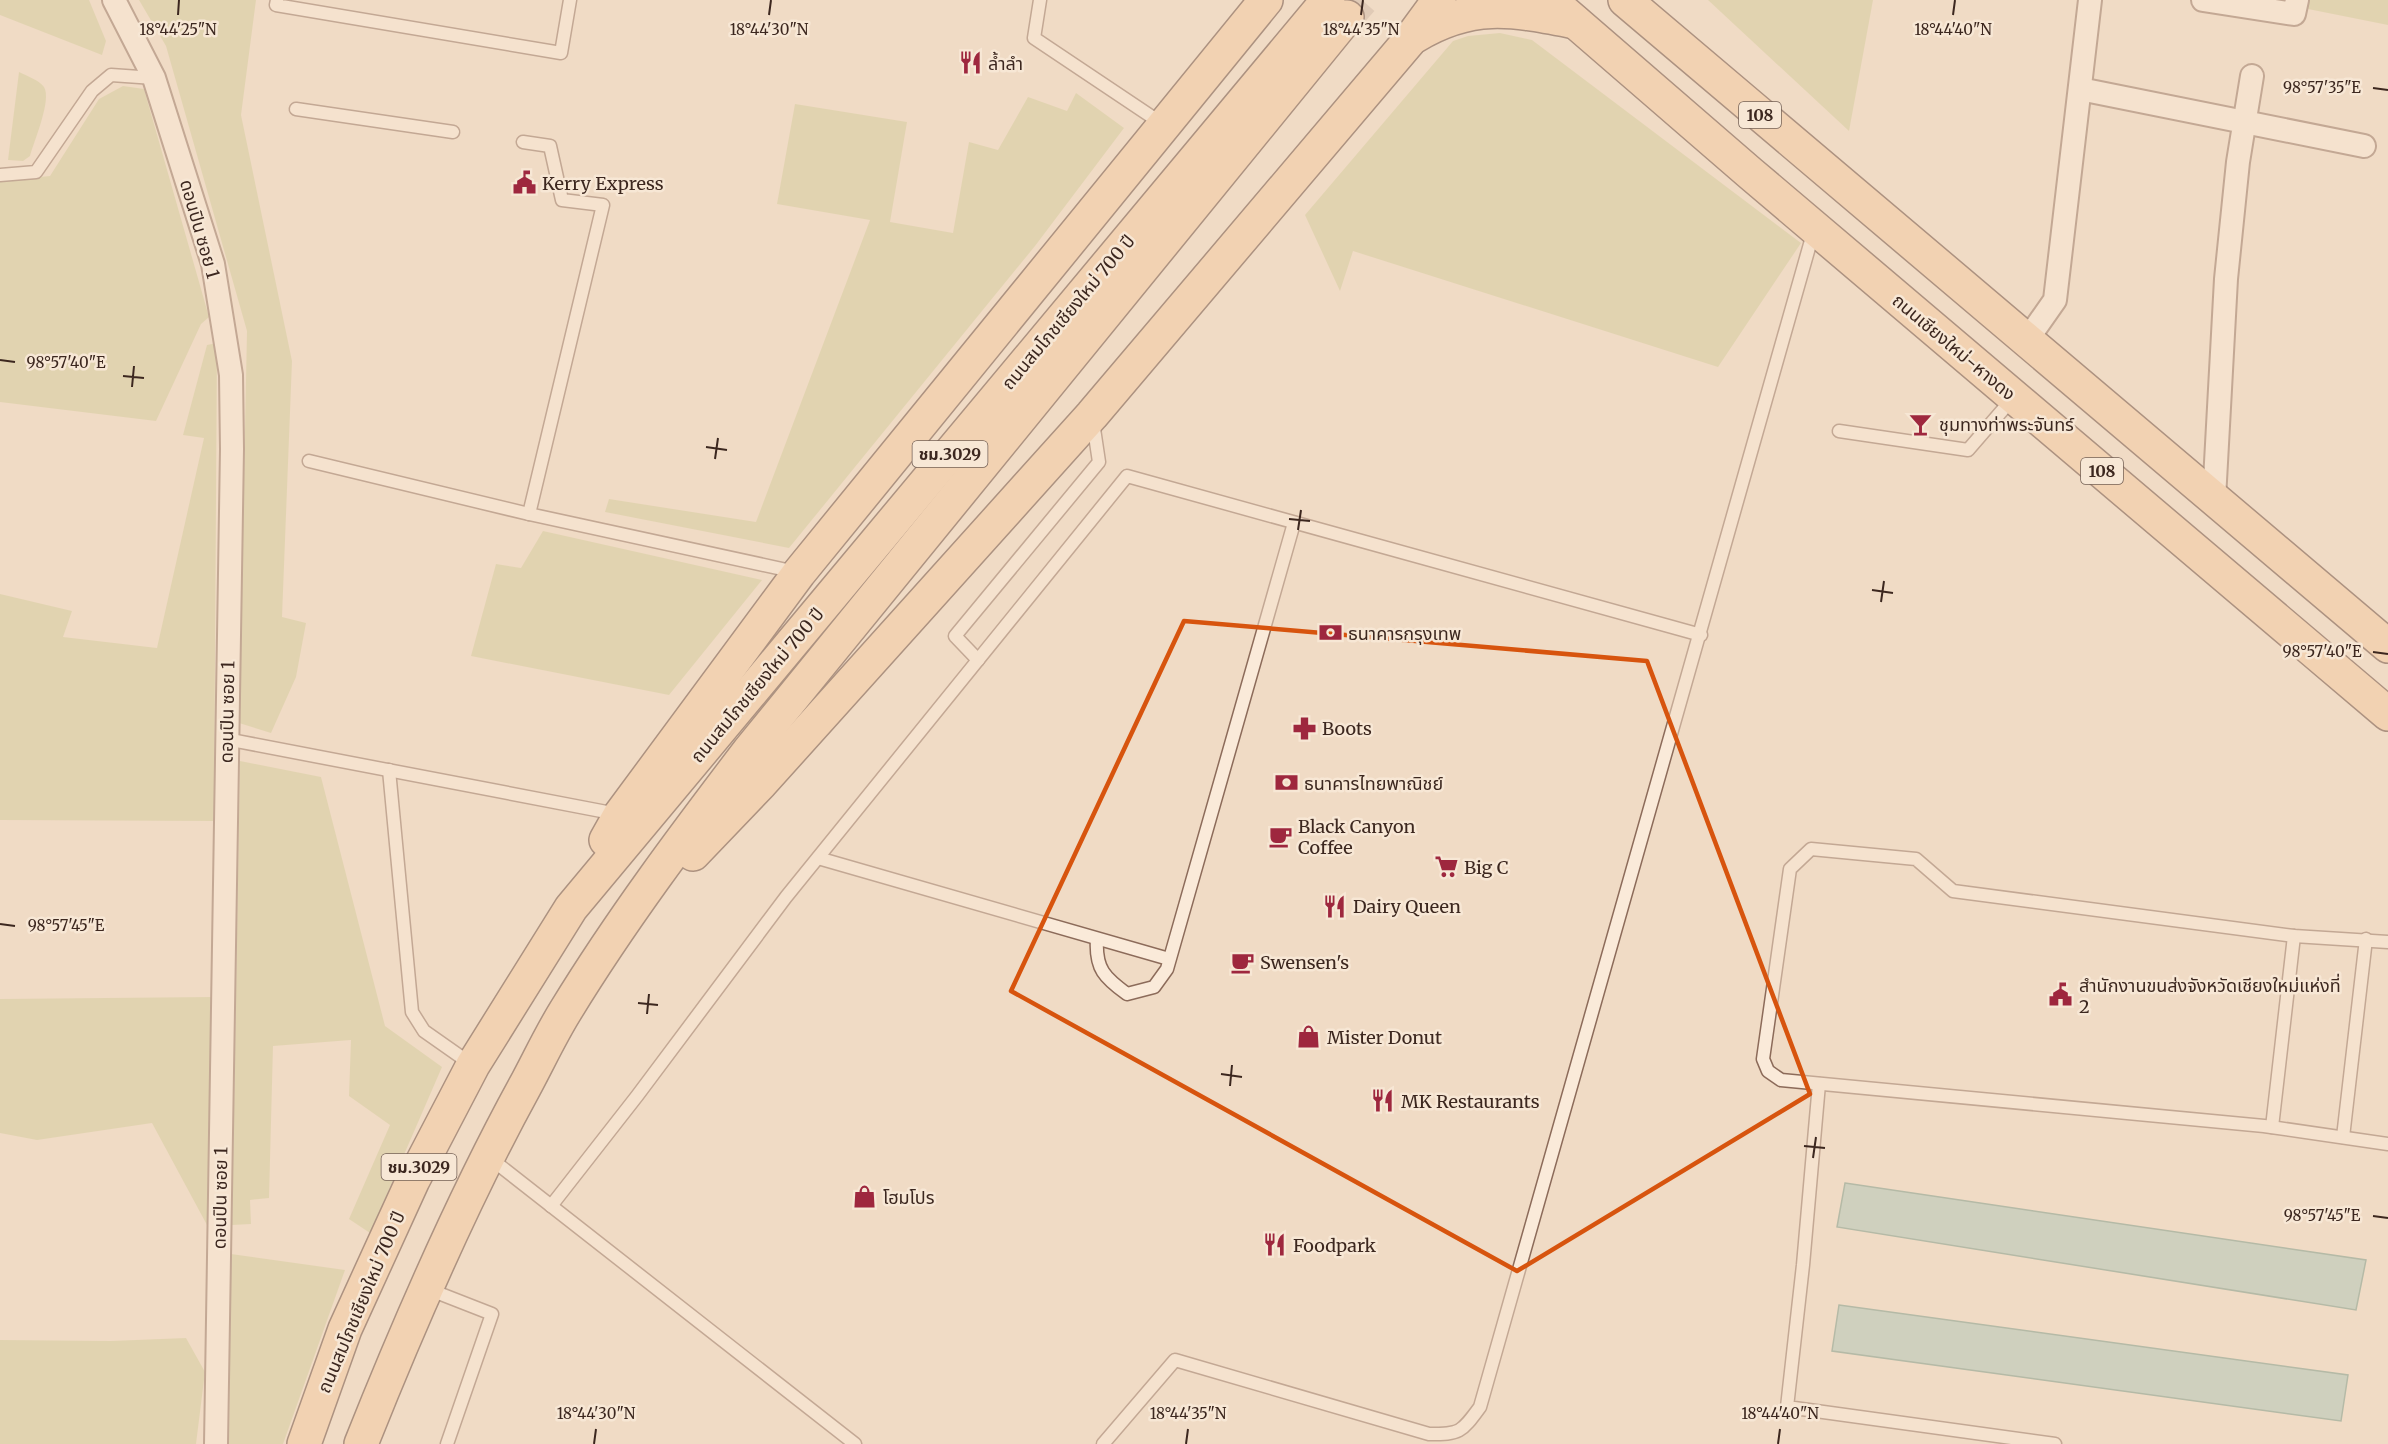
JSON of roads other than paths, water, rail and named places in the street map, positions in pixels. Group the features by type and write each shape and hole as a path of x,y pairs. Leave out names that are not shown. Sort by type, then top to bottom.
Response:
{"main road":[{"path":"571,908 620,815 799,573 1266,0"},
{"path":"626,917 684,864 761,783 1092,414 1416,23 1439,0"},
{"name":"ถนนเชียงใหม่-หางดง","path":"1550,0 2388,714"},
{"name":"108","path":"1625,0 2214,499 2385,637"},
{"name":"ถนนสมโภชเชียงใหม่ 700 ปี","path":"304,1444 345,1329 413,1180 473,1065 571,908 1337,9"},
{"name":"ถนนสมโภชเชียงใหม่ 700 ปี","path":"361,1444 425,1287 487,1155 566,1011 626,917 749,751 1337,9"},
{"path":"1416,23 1446,20 1459,15 1484,11 1505,10 1575,22"}],"street":[{"name":"ดอนปิน ซอย 1","path":"114,0 154,78 213,264 231,375 232,449 216,1444"},
{"path":"2027,340 2055,300 2090,0"},
{"path":"2203,0 2294,14 2297,0"},
{"path":"2214,499 2226,279 2238,162 2252,76"},
{"path":"2080,89 2364,146"}],"lane":[{"path":"277,0 276,5 561,53 570,0"},
{"path":"1040,0 1034,38 1165,125"},
{"path":"0,175 36,172 93,91 111,75 154,78"},
{"path":"297,109 453,132"},
{"path":"524,142 550,146 562,200 603,205 529,514"},
{"path":"1103,1444 1175,1360 1429,1434 1454,1434 1467,1426 1480,1407 1617,932 1815,228"},
{"path":"1839,431 1968,450 2014,397"},
{"path":"978,660 955,636 1099,462 1092,414"},
{"path":"309,461 529,514 799,573"},
{"path":"550,1206 818,858 1127,476 1701,635"},
{"path":"1097,939 1096,952 1105,978 1127,994 1154,987 1167,969 1294,523"},
{"path":"226,739 620,815"},
{"path":"389,770 412,1012 424,1031 473,1065"},
{"path":"2388,942 2294,936 1953,891 1916,859 1811,849 1790,869 1763,1059 1768,1071 1781,1080 2272,1127 2388,1144"},
{"path":"818,858 1169,959"},
{"path":"2272,1127 2294,936"},
{"path":"2343,1137 2366,939"},
{"path":"1819,1084 1803,1265 1787,1407 2055,1444"},
{"path":"487,1155 855,1444"},
{"path":"425,1287 492,1314 447,1444"}],"tunnel":[{"path":"1347,17 1362,0"}],"place":[{"name":"ล้ำลำ","path":"970,63"},
{"name":"Kerry Express","path":"524,183"},
{"name":"ชุมทางท่าพระจันทร์","path":"1921,424"},
{"name":"ธนาคารกรุงเทพ","path":"1330,633"},
{"name":"Boots","path":"1304,728"},
{"name":"ธนาคารไทยพาณิชย์","path":"1286,783"},
{"name":"Black Canyon Coffee","path":"1280,836"},
{"name":"Big C","path":"1446,867"},
{"name":"Dairy Queen","path":"1335,906"},
{"name":"Swensen's","path":"1242,962"},
{"name":"สำนักงานขนส่งจังหวัดเชียงใหม่แห่งที่ 2","path":"2061,995"},
{"name":"Mister Donut","path":"1309,1037"},
{"name":"MK Restaurants","path":"1383,1101"},
{"name":"โฮมโปร","path":"865,1197"},
{"name":"Foodpark","path":"1275,1245"}]}
